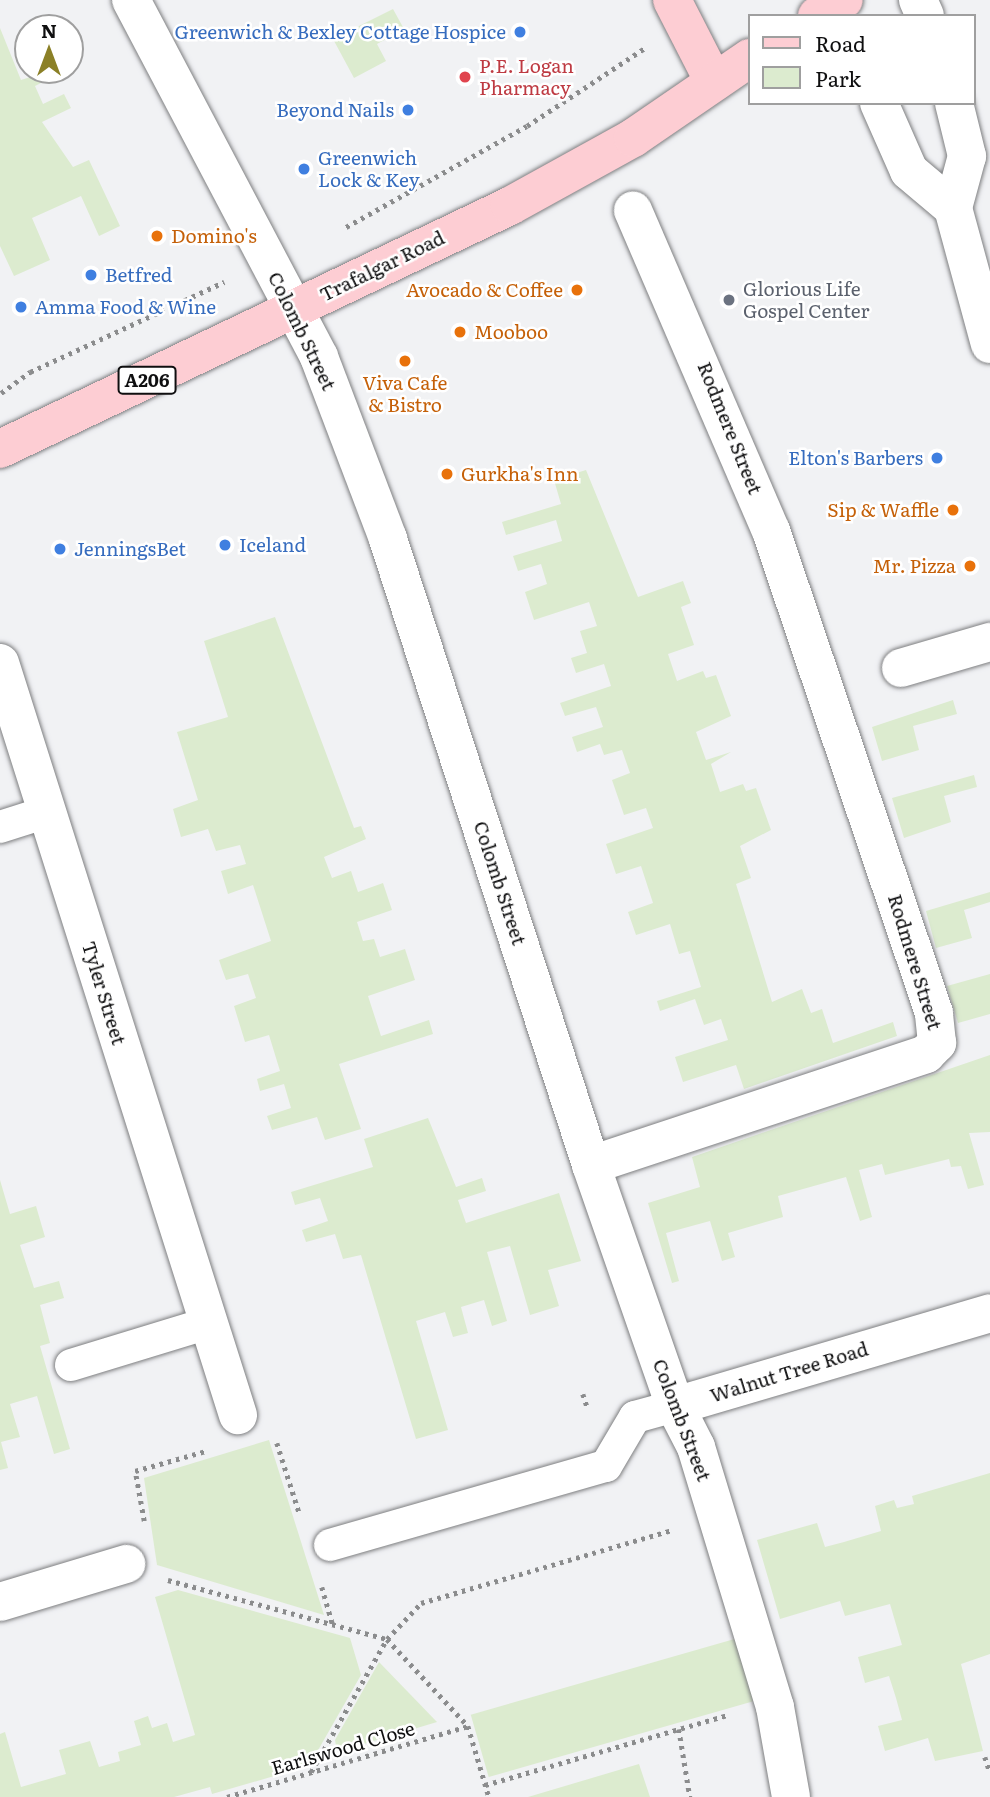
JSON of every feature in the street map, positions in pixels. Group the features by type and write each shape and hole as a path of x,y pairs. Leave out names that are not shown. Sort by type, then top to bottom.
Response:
{"main road":[{"path":"672,0 715,82"},
{"path":"793,0 825,11"},
{"name":"Trafalgar Road","path":"0,449 294,309 603,156 748,59"}],"street":[{"name":"Colomb Street","path":"131,0 319,358 388,539 591,1165 675,1406 696,1447 775,1707 791,1797"},
{"path":"880,105 909,171 953,208"},
{"path":"954,105 967,156 953,208 990,344"},
{"name":"Rodmere Street","path":"591,1165 926,1054 937,1043 934,1013 839,687 727,419 633,210"},
{"path":"901,667 990,642"},
{"name":"Tyler Street","path":"0,663 237,1415"},
{"name":"Walnut Tree Road","path":"675,1406 990,1312"},
{"path":"0,1602 140,1570"}],"lane":[{"path":"0,827 47,812"},
{"path":"71,1364 208,1323"},
{"name":"Walnut Tree Road","path":"330,1545 606,1466 635,1417 675,1406"}],"path":[{"path":"0,393 30,372 214,284 272,269 527,126 634,55"},
{"path":"274,1431 304,1528"},
{"path":"144,1525 135,1471 210,1450"},
{"path":"311,1772 387,1639 421,1603 681,1528"},
{"path":"140,1570 387,1639 468,1726 489,1797"},
{"path":"318,1576 334,1625"},
{"path":"485,1785 738,1712"},
{"name":"Earlswood Close","path":"227,1797 468,1726"},
{"path":"679,1729 690,1797"},
{"path":"985,1757 990,1772"}],"green space":[{"path":"393,9 404,29 377,44 386,61 354,78 333,39"},
{"path":"0,28 14,63 14,84 39,84 35,86 43,104 64,94 71,108 42,122 73,167 89,160 120,226 99,236 81,196 32,218 50,260 14,276 0,246"},
{"path":"586,470 638,597 683,581 691,603 681,607 694,645 668,654 677,681 703,671 706,678 716,675 731,716 696,732 706,760 731,752 711,764 720,792 743,784 746,791 756,788 771,830 740,846 751,878 736,884 772,1002 802,989 811,1013 822,1009 833,1043 893,1022 897,1036 744,1089 736,1065 683,1082 675,1057 728,1040 721,1019 704,1025 695,999 660,1011 657,1001 701,987 690,951 679,954 670,924 636,935 628,912 653,903 641,866 616,874 606,844 653,828 646,808 624,815 612,780 630,773 622,750 604,755 600,744 577,752 572,737 603,727 596,707 565,716 560,703 611,686 604,664 576,673 571,658 587,653 580,631 597,626 589,602 534,620 525,592 547,584 541,564 518,571 513,556 562,541 556,520 506,535 502,522 561,504 554,480"},
{"path":"275,617 354,828 361,826 366,839 324,857 332,878 351,871 358,892 383,883 392,910 357,922 363,941 374,939 380,957 405,949 415,980 368,996 381,1036 429,1020 433,1034 339,1064 361,1129 325,1140 317,1117 272,1130 267,1116 291,1108 284,1084 260,1091 257,1079 280,1071 269,1035 245,1042 234,1006 256,998 248,974 226,980 219,960 271,941 253,885 228,894 221,871 246,864 240,845 216,851 208,829 181,837 173,809 198,800 177,732 228,717 204,641"},
{"path":"953,700 957,714 913,726 919,750 882,761 872,727"},
{"path":"974,775 977,787 944,796 951,822 904,838 892,798"},
{"path":"990,892 990,902 964,910 972,938 936,948 926,911"},
{"path":"990,974 990,1014 958,1023 947,986"},
{"path":"990,1055 990,1132 969,1133 984,1185 968,1189 961,1166 951,1167 949,1159 885,1175 882,1164 859,1170 872,1217 860,1221 846,1177 778,1196 783,1217 728,1233 735,1257 722,1261 710,1221 666,1233 679,1281 672,1283 648,1203 700,1187 692,1157"},
{"path":"428,1118 456,1187 482,1178 486,1191 458,1200 466,1223 559,1193 581,1261 548,1270 559,1306 530,1315 510,1246 487,1252 507,1321 492,1326 484,1300 461,1307 468,1333 453,1337 445,1312 416,1321 448,1430 416,1439 361,1255 343,1259 335,1234 306,1242 302,1230 328,1221 320,1198 295,1205 291,1192 373,1167 364,1139"},
{"path":"0,1180 10,1214 36,1206 45,1237 20,1245 34,1288 59,1281 64,1298 40,1305 50,1343 40,1346 70,1449 54,1454 37,1396 10,1404 20,1437 1,1442 8,1468 0,1470"},
{"path":"269,1440 324,1615 157,1565 144,1478"},
{"path":"990,1473 990,1654 961,1664 983,1751 935,1761 928,1738 885,1751 878,1726 902,1720 896,1698 889,1676 865,1683 858,1657 902,1645 890,1604 845,1616 840,1601 780,1619 757,1540 817,1523 825,1547 844,1542 881,1531 875,1506 894,1500 897,1508 914,1504 912,1496"},
{"path":"178,1590 350,1638 361,1675 309,1766 212,1794 210,1787 174,1797 0,1797 0,1734 5,1732 21,1787 66,1774 59,1750 90,1741 99,1767 120,1761 118,1752 141,1745 134,1721 148,1716 152,1728 167,1723 173,1742 195,1735 155,1597"},
{"path":"738,1638 756,1700 489,1777 471,1715"},
{"path":"379,1662 437,1722 337,1752 335,1740"},
{"path":"639,1764 650,1797 528,1797"}],"place":[{"name":"Greenwich & Bexley Cottage Hospice","path":"520,32"},
{"name":"P.E. Logan Pharmacy","path":"465,77"},
{"name":"Beyond Nails","path":"408,110"},
{"name":"Greenwich Lock & Key","path":"304,169"},
{"name":"Domino's","path":"157,236"},
{"name":"Betfred","path":"91,275"},
{"name":"Avocado & Coffee","path":"577,290"},
{"name":"Glorious Life Gospel Center","path":"729,300"},
{"name":"Amma Food & Wine","path":"21,307"},
{"name":"Mooboo","path":"460,332"},
{"name":"Viva Cafe & Bistro","path":"405,361"},
{"name":"Elton's Barbers","path":"937,458"},
{"name":"Gurkha's Inn","path":"447,474"},
{"name":"Sip & Waffle","path":"953,510"},
{"name":"Iceland","path":"225,545"},
{"name":"JenningsBet","path":"60,549"},
{"name":"Mr. Pizza","path":"970,566"}]}
